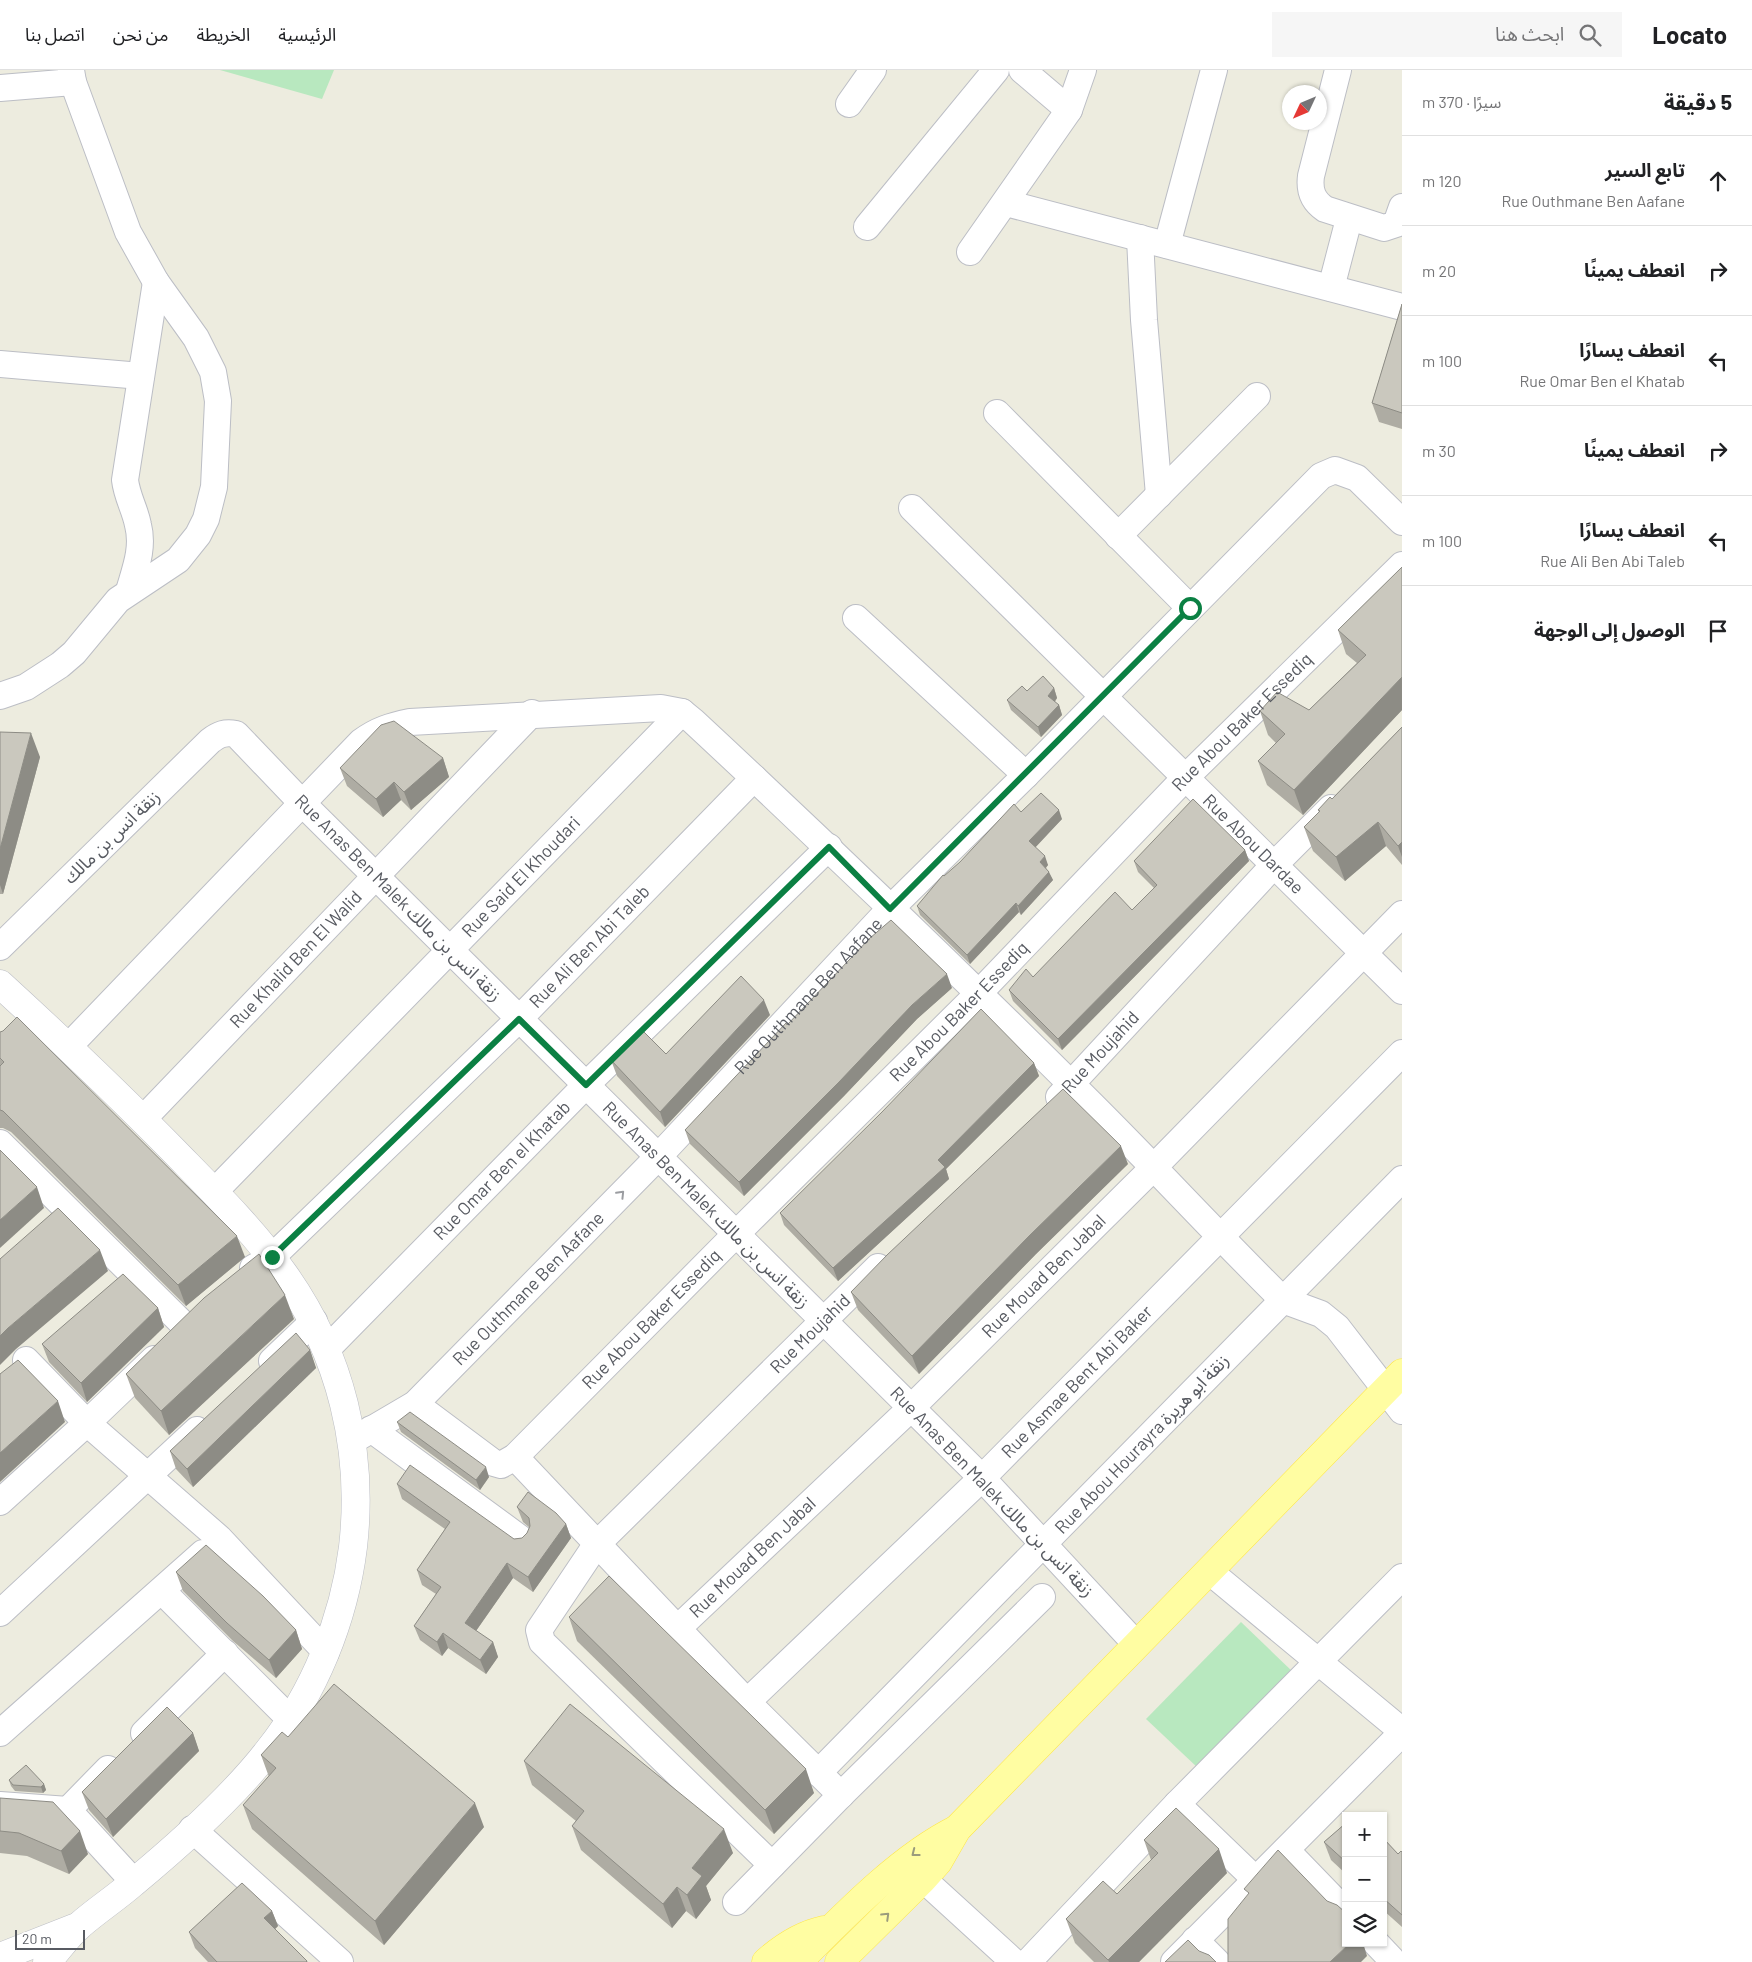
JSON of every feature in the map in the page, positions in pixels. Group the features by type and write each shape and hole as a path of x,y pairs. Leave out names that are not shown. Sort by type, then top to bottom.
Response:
{"main road":[{"path":"848,1956 924,1879 938,1862 957,1829 1394,1381"},
{"path":"798,1962 913,1854 957,1829"},
{"path":"766,1962 783,1947 798,1938 833,1929"}],"street":[{"path":"848,104 873,70"},
{"path":"867,227 996,70"},
{"path":"1022,70 1069,110"},
{"path":"970,252 1006,203 1069,110 1083,70"},
{"path":"1167,245 1214,70"},
{"path":"1338,70 1310,185 1311,193 1318,204 1349,219 1387,228 1398,222 1402,207"},
{"path":"0,88 72,76 117,206 137,249 156,282 196,338 213,372 218,401 214,487 206,519 189,548 164,570 129,591 106,612 74,653 60,665 26,687 0,696"},
{"path":"1006,203 1402,307"},
{"path":"1331,288 1349,219"},
{"path":"1140,238 1144,320 1159,495"},
{"path":"129,591 140,552 140,538 136,515 126,493 125,480 156,282"},
{"path":"0,364 141,376"},
{"path":"1118,536 1257,396"},
{"path":"997,414 1190,608"},
{"name":"Rue Outhmane Ben Aafane","path":"362,1435 415,1404 658,1157 890,909 1026,775 1321,476 1335,470 1357,478 1402,522"},
{"name":"Rue Abou Dardae","path":"912,508 1186,777 1273,866 1402,991"},
{"name":"Rue Abou Baker Essediq","path":"515,1457 978,994 1186,777 1402,565"},
{"path":"856,618 1026,775"},
{"path":"68,1047 361,742 374,732 388,726 410,722 532,713 661,708 682,712 829,847 890,909 1072,1084 1220,1238 1283,1300 1320,1314 1337,1327 1394,1381 1402,1411"},
{"name":"Rue Said El Khoudari","path":"214,1192 682,712"},
{"name":"Rue Khalid Ben El Walid","path":"142,1119 532,713"},
{"name":"Rue Anas Ben Malek زنقة انس بن مالك","path":"227,732 236,734 376,877 982,1478 1136,1644"},
{"name":"زنقة انس بن مالك","path":"0,947 210,741 218,735 227,732"},
{"name":"Rue Ali Ben Abi Taleb","path":"232,1285 272,1257 519,1019 754,778"},
{"name":"Rue Moujahid","path":"1044,1111 1072,1084 1273,866 1348,791"},
{"name":"Rue Omar Ben el Khatab","path":"327,1350 586,1085 829,847"},
{"name":"Rue Mouad Ben Jabal","path":"677,1629 911,1408 1153,1168 1402,914"},
{"path":"0,984 21,1021 68,1047 214,1192 272,1257 314,1321 343,1394 362,1435 352,1555 345,1593 326,1652 291,1720 245,1778 134,1882 78,1926 48,1962"},
{"name":"Rue Asmae Bent Abi Baker","path":"747,1702 982,1478 1402,1054"},
{"path":"0,1143 59,1215 123,1279 194,1321 87,1424 0,1502"},
{"name":"Rue Abou Hourayra زنقة ابو هريرة","path":"818,1773 1402,1179"},
{"name":"Rue Moujahid","path":"772,1865 540,1638 541,1625 596,1545 822,1320 894,1252"},
{"path":"256,1375 314,1321"},
{"path":"7,1378 34,1354 87,1424 219,1538 326,1652"},
{"path":"415,1404 494,1463 501,1465 515,1457 596,1545 747,1702 841,1796"},
{"path":"0,1613 213,1415"},
{"path":"362,1435 521,1539"},
{"path":"0,1733 162,1591 219,1538"},
{"path":"1174,1962 1402,1732 1209,1571"},
{"path":"1028,1962 1177,1804 1402,1577"},
{"path":"162,1591 291,1720"},
{"path":"736,1902 1042,1597"},
{"path":"68,1810 225,1653"},
{"path":"1177,1804 1255,1879"},
{"path":"0,1805 68,1810 134,1882"},
{"path":"192,1829 340,1962"},
{"path":"1286,1850 1342,1908"},
{"path":"924,1879 1003,1959"},
{"path":"0,1958 78,1926"},
{"path":"1195,1940 1217,1962"},
{"path":"1380,1947 1394,1962"}],"green space":[{"path":"220,70 334,70 322,99"},
{"path":"1241,1622 1294,1673 1198,1768 1146,1719"}],"building":[{"path":"1402,304 1402,413 1372,403"},
{"path":"1402,567 1402,677 1294,790 1258,761 1285,734 1260,711 1277,692 1309,710 1366,655 1338,630"},
{"path":"1043,676 1054,688 1048,696 1059,705 1038,727 1007,700 1022,686 1027,691"},
{"path":"394,721 443,758 404,792 394,782 376,799 340,768 381,725"},
{"path":"1402,727 1402,842 1398,846 1378,822 1336,857 1304,827 1320,811 1318,810 1330,797 1332,799"},
{"path":"0,732 31,733 0,849"},
{"path":"1041,793 1059,810 1029,841 1045,856 1040,862 1049,872 1018,906 1016,903 967,955 917,906 943,875 960,862 1014,804 1021,812"},
{"path":"1193,799 1245,850 1058,1039 1009,990 1026,969 1033,977 1115,892 1132,910 1157,885 1134,861"},
{"path":"891,920 947,974 912,1005 839,1082 739,1182 685,1130 786,1023 787,1025 870,938"},
{"path":"741,976 764,1000 660,1112 611,1060 642,1030 666,1054"},
{"path":"981,1009 1034,1063 938,1160 945,1167 833,1268 780,1213 882,1112"},
{"path":"17,1017 237,1236 178,1285 0,1110 0,1066 4,1062 0,1058 0,1032"},
{"path":"1063,1089 1121,1146 1029,1236 912,1356 851,1292 887,1255"},
{"path":"0,1150 37,1187 0,1220"},
{"path":"58,1208 100,1250 0,1336 0,1259"},
{"path":"259,1254 285,1295 161,1411 126,1374 204,1298"},
{"path":"123,1274 158,1308 81,1383 42,1344"},
{"path":"296,1333 310,1350 187,1469 170,1451"},
{"path":"18,1360 58,1401 0,1453 0,1374"},
{"path":"410,1412 486,1467 476,1480 397,1422"},
{"path":"410,1465 514,1539 522,1538 530,1526 529,1518 517,1507 528,1492 556,1513 566,1524 528,1577 507,1563 465,1623 493,1642 480,1660 443,1633 437,1642 414,1626 441,1587 417,1570 450,1522 397,1484"},
{"path":"206,1545 263,1596 296,1630 269,1660 227,1623 176,1572"},
{"path":"609,1576 806,1769 765,1810 569,1617"},
{"path":"334,1684 475,1803 375,1921 243,1805 276,1768 261,1755 282,1732 288,1737"},
{"path":"570,1704 724,1829 692,1868 702,1876 687,1895 677,1887 663,1904 572,1826 584,1811 524,1761"},
{"path":"167,1707 193,1733 106,1819 82,1792"},
{"path":"26,1765 44,1784 41,1787 13,1785 9,1780"},
{"path":"0,1798 53,1802 80,1831 61,1851 19,1833 0,1831"},
{"path":"1176,1808 1219,1849 1108,1960 1066,1919 1103,1881 1117,1894 1158,1853 1144,1840"},
{"path":"1342,1826 1342,1858 1324,1842"},
{"path":"1387,1842 1398,1854 1402,1852 1402,1915 1387,1902"},
{"path":"1278,1850 1327,1901 1342,1909 1342,1947 1346,1947 1330,1962 1228,1962 1228,1919 1249,1893 1244,1889"},
{"path":"242,1883 272,1911 264,1918 306,1962 217,1962 189,1932"},
{"path":"1188,1940 1199,1951 1209,1955 1216,1962 1165,1962"}],"route":[{"path":"272,1257 519,1019 586,1085 829,847 890,909 1026,775 1190,608"}]}
